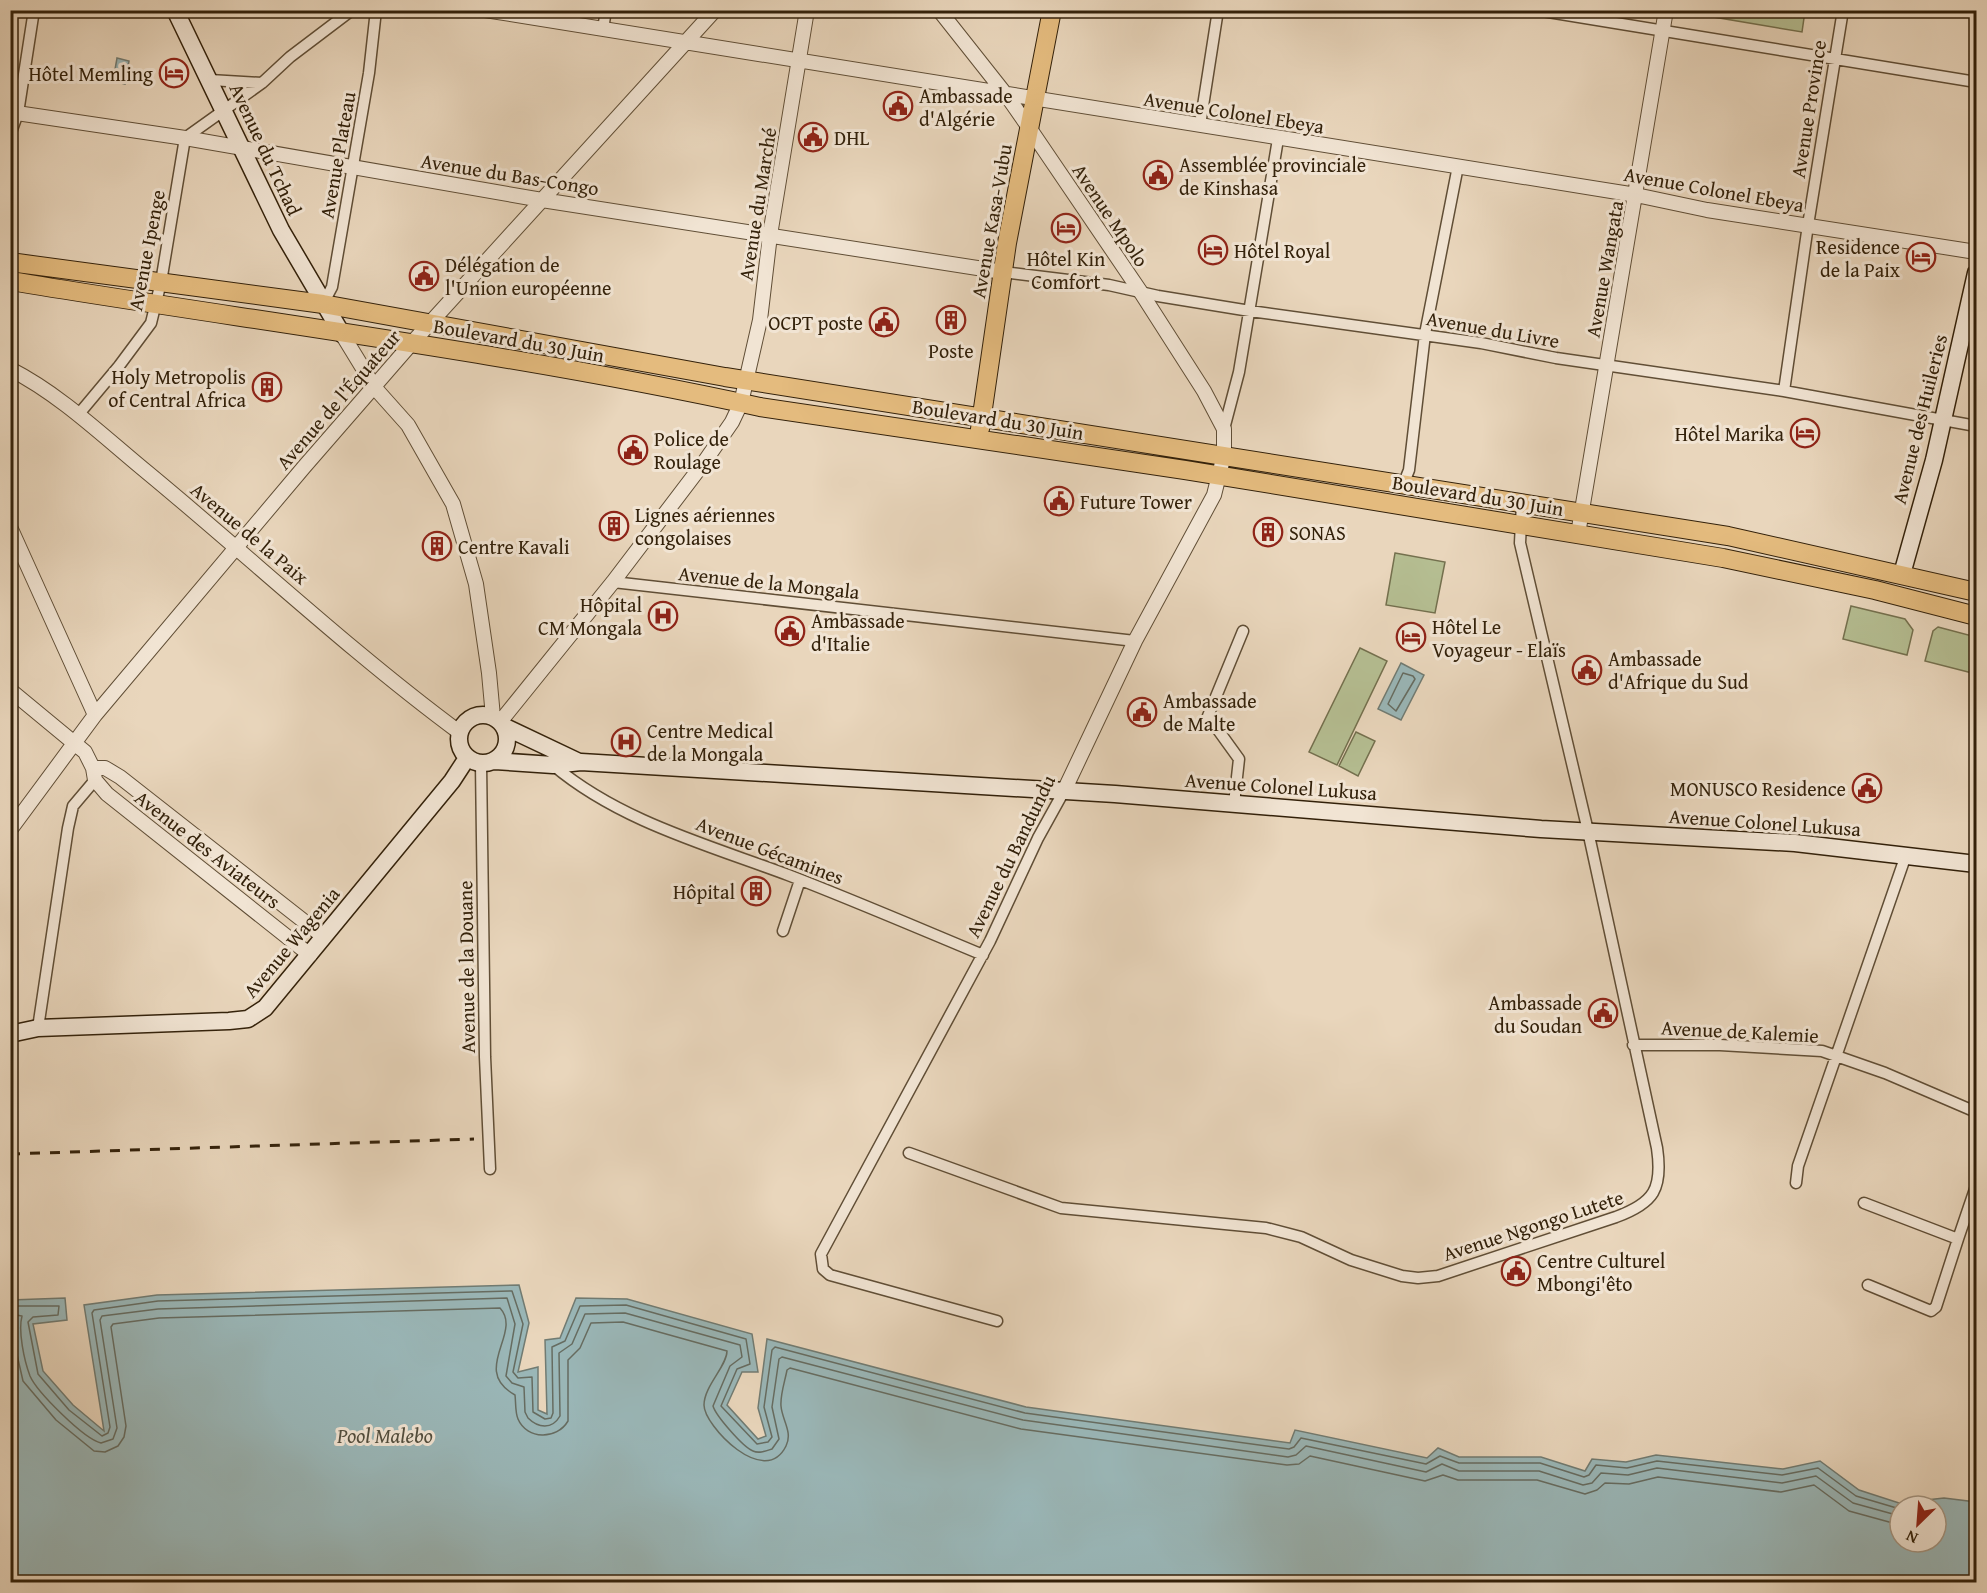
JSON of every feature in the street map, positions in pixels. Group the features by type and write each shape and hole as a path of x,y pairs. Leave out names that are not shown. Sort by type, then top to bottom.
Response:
{"main road":[{"name":"Avenue du Tchad","path":"175,10 244,149 281,230 342,334"},
{"name":"Avenue Kasa-Vubu","path":"979,440 1003,272 1052,10"},
{"name":"Boulevard du 30 Juin","path":"10,262 323,304 748,380 1728,536 1977,592"},
{"name":"Avenue des Huileries","path":"1902,574 1934,460 1977,273"},
{"name":"Boulevard du 30 Juin","path":"10,281 411,344 741,403 1221,476 1723,558 1875,590 1977,616"},
{"path":"476,716 499,722 507,745 502,754 481,761 459,746 459,732 463,724 476,716"},
{"name":"Avenue Colonel Lukusa","path":"499,722 581,762"},
{"name":"Avenue Colonel Lukusa","path":"481,761 553,765 581,762 1064,791 1588,831 1795,843 1977,864"},
{"name":"Avenue Wagenia","path":"10,1034 38,1028 248,1019 265,1008 452,781 481,761"}],"street":[{"path":"10,135 34,10"},
{"path":"185,138 262,83 290,57 352,10"},
{"name":"Avenue Plateau","path":"323,304 332,287 353,168 376,10"},
{"name":"Avenue Colonel Ebeya","path":"485,10 1977,252"},
{"path":"603,29 606,10"},
{"name":"Avenue de l'Équateur","path":"10,830 95,715 304,467 411,344 715,10"},
{"name":"Avenue du Marché","path":"499,722 613,582 722,437 741,403 748,380 759,320 770,235 801,60 807,10"},
{"name":"Avenue Mpolo","path":"939,10 1030,129 1140,291 1204,391 1224,429 1221,476"},
{"path":"1200,125 1218,10"},
{"path":"1536,10 1977,82"},
{"name":"Avenue Wangata","path":"1578,534 1666,10"},
{"name":"Avenue Province","path":"1784,391 1843,10"},
{"path":"210,80 262,83"},
{"name":"Avenue du Bas-Congo","path":"14,112 185,138 542,200 1003,272"},
{"name":"Avenue Ipenge","path":"78,415 142,337 151,322 161,282 185,138"},
{"path":"1224,429 1237,382 1278,140"},
{"path":"1403,484 1409,470 1425,334 1458,166"},
{"name":"Avenue du Livre","path":"1003,272 1140,291 1250,311 1425,334 1608,366 1784,391 1977,426"},
{"path":"342,334 375,388 408,425 453,504 476,584 489,673 499,722"},
{"name":"Avenue de la Paix","path":"10,369 30,379 78,415 238,547 414,699 459,732"},
{"name":"Avenue du Bandundu","path":"997,1321 830,1275 823,1269 821,1262 823,1247 983,955 1135,640 1214,495 1221,476"},
{"name":"Avenue Ngongo Lutete","path":"909,1154 1061,1208 1266,1228 1301,1237 1376,1269 1402,1276 1429,1277 1616,1217 1636,1210 1647,1201 1659,1182 1659,1165 1588,831 1520,543 1519,524 1522,503"},
{"path":"10,527 95,715"},
{"name":"Avenue de la Mongala","path":"613,582 1135,640"},
{"path":"1234,804 1239,759 1208,716 1243,631"},
{"name":"Avenue des Aviateurs","path":"10,690 85,752 94,774 107,794 310,955"},
{"name":"Avenue de la Douane","path":"481,761 485,1056 490,1169"},
{"name":"Avenue Gécamines","path":"553,765 574,783 653,825 800,880 983,955"},
{"name":"Avenue des Aviateurs","path":"94,774 105,768 120,777 324,937"},
{"path":"38,1028 68,828 73,806 94,774"},
{"path":"1796,1183 1798,1166 1906,855"},
{"path":"783,931 800,880"},
{"name":"Avenue de Kalemie","path":"1633,1044 1802,1049 1838,1055 1977,1112"},
{"path":"1868,1285 1931,1311 1936,1306 1977,1186"},
{"path":"1864,1203 1958,1239"}],"green space":[{"path":"1690,10 1805,11 1802,32 1690,13"},
{"path":"1395,553 1445,562 1435,613 1386,605"},
{"path":"1851,606 1905,619 1913,630 1907,655 1843,639"},
{"path":"1938,627 1976,637 1976,674 1925,661 1933,631"},
{"path":"1360,648 1387,661 1337,765 1309,752"},
{"path":"1356,732 1375,741 1358,776 1339,766"}],"water":[{"path":"117,58 129,61 125,84 113,81"},
{"path":"1401,663 1424,675 1401,720 1378,709"},
{"name":"Pool Malebo","path":"519,1285 529,1323 518,1372 538,1367 538,1410 547,1414 545,1340 560,1338 576,1298 627,1299 752,1334 758,1372 742,1372 727,1405 758,1439 766,1436 758,1408 767,1339 1026,1407 1290,1443 1295,1430 1427,1458 1438,1448 1459,1457 1541,1457 1585,1471 1592,1459 1626,1462 1656,1455 1783,1469 1820,1461 1859,1490 1888,1499 1888,1554 1948,1554 1948,1498 1976,1502 1976,1582 11,1582 11,1300 65,1298 67,1320 33,1324 43,1371 73,1405 104,1431 84,1305 157,1295"}],"railway":[{"path":"10,1154 474,1139"}],"place":[{"name":"Hôtel Memling","path":"174,73"},
{"name":"Ambassade d'Algérie","path":"898,106"},
{"name":"DHL","path":"813,137"},
{"name":"Assemblée provinciale de Kinshasa","path":"1158,175"},
{"name":"Hôtel Kin Comfort","path":"1066,228"},
{"name":"Hôtel Royal","path":"1213,250"},
{"name":"Residence de la Paix","path":"1921,257"},
{"name":"Délégation de l'Union européenne","path":"424,276"},
{"name":"Poste","path":"951,320"},
{"name":"OCPT poste","path":"884,322"},
{"name":"Holy Metropolis of Central Africa","path":"267,387"},
{"name":"Hôtel Marika","path":"1805,433"},
{"name":"Police de Roulage","path":"633,450"},
{"name":"Future Tower","path":"1059,501"},
{"name":"Lignes aériennes congolaises","path":"614,526"},
{"name":"SONAS","path":"1268,532"},
{"name":"Centre Kavali","path":"437,546"},
{"name":"Hôpital CM Mongala","path":"663,616"},
{"name":"Ambassade d'Italie","path":"790,631"},
{"name":"Hôtel Le Voyageur - Elaïs","path":"1411,637"},
{"name":"Ambassade d'Afrique du Sud","path":"1587,670"},
{"name":"Ambassade de Malte","path":"1142,712"},
{"name":"Centre Medical de la Mongala","path":"626,742"},
{"name":"MONUSCO Residence","path":"1867,788"},
{"name":"Hôpital","path":"756,891"},
{"name":"Ambassade du Soudan","path":"1603,1013"},
{"name":"Centre Culturel Mbongi'êto","path":"1516,1271"}]}
